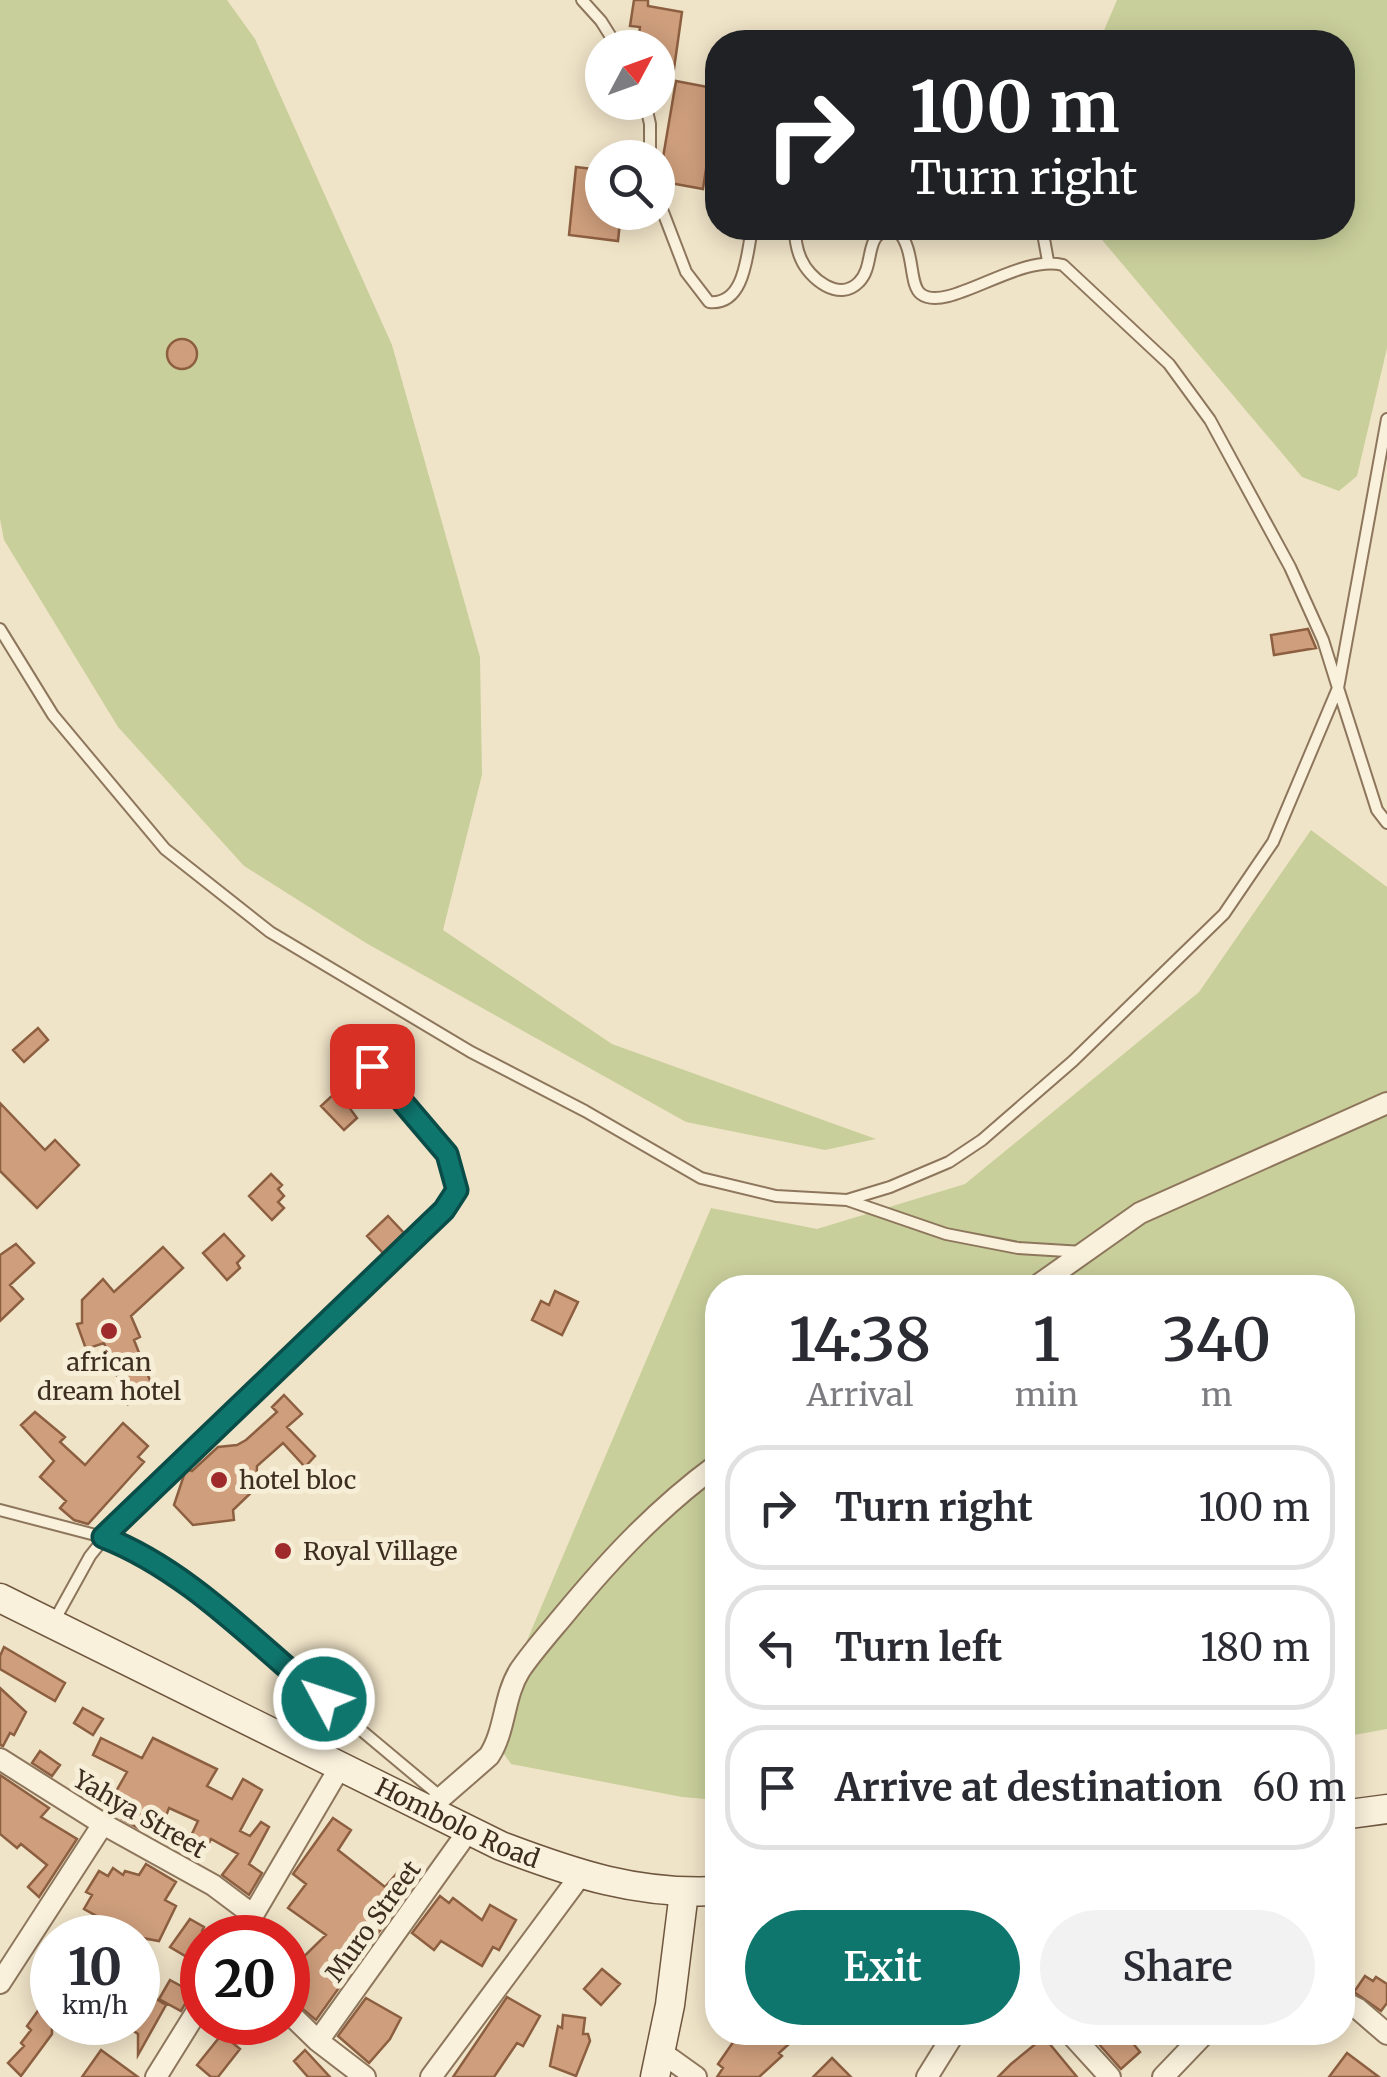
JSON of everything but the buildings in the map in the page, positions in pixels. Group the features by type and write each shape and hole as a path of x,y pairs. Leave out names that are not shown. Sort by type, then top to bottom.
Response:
{"street":[{"path":"1052,1275 1140,1212 1387,1102"},
{"path":"434,1803 489,1756 520,1670 609,1560 654,1514 705,1474"},
{"name":"Hombolo Road","path":"0,1598 340,1767 434,1803 469,1830 501,1846 580,1876 613,1884 705,1891"},
{"name":"Yahya Street","path":"0,1759 103,1824 213,1884 253,1915"},
{"path":"253,1915 340,1767"},
{"path":"1355,1813 1387,1809"},
{"path":"0,1984 103,1824"},
{"name":"Muro Street","path":"318,2041 469,1830"},
{"path":"431,2077 580,1876"},
{"path":"684,1892 658,2064 696,2077"},
{"path":"1355,2008 1387,2034"},
{"path":"310,2033 365,2077"},
{"path":"156,2077 180,2039"},
{"path":"927,2077 947,2045"},
{"path":"1081,2045 1110,2077"},
{"path":"1164,2077 1194,2045"}],"lane":[{"path":"582,0 604,30"},
{"path":"670,230 686,272 709,302 722,304 733,297 749,240"},
{"path":"795,240 806,269 828,288 846,290 860,282 874,240"},
{"path":"906,240 912,255 914,286 922,296 934,298 978,286 1030,264 1048,261 1063,265 1169,364 1210,420 1290,567 1323,640 1377,810 1387,823"},
{"path":"1044,240 1048,261"},
{"path":"847,1200 949,1162 982,1140 1073,1061 1224,914 1272,842 1338,688 1387,419"},
{"path":"0,629 53,715 165,848 270,932 471,1052 702,1178 776,1196 847,1200 946,1234 1018,1248 1084,1252"},
{"path":"52,1623 103,1537 444,1210 457,1190 447,1154 372,1066"},
{"path":"0,1510 103,1537 137,1550 178,1577 434,1803"}],"green space":[{"path":"0,0 227,0 255,39 392,345 480,657 482,775 443,930 612,1044 876,1139 825,1150 686,1122 366,943 244,866 118,727 4,540 0,519"},
{"path":"1117,0 1387,0 1387,348 1357,476 1339,491 1302,477 1102,240 1355,240 1355,30 1104,30"},
{"path":"1311,830 1387,887 1387,1729 1355,1735 1355,1275 705,1275 705,1799 511,1764 488,1732 711,1208 817,1229 965,1184 1199,992"}],"place":[{"name":"african dream hotel","path":"109,1331"},
{"name":"hotel bloc","path":"219,1480"},
{"name":"Royal Village","path":"283,1551"}],"route":[{"path":"324,1699 178,1577 137,1550 103,1537 444,1210 457,1190 447,1154 372,1066"}]}
